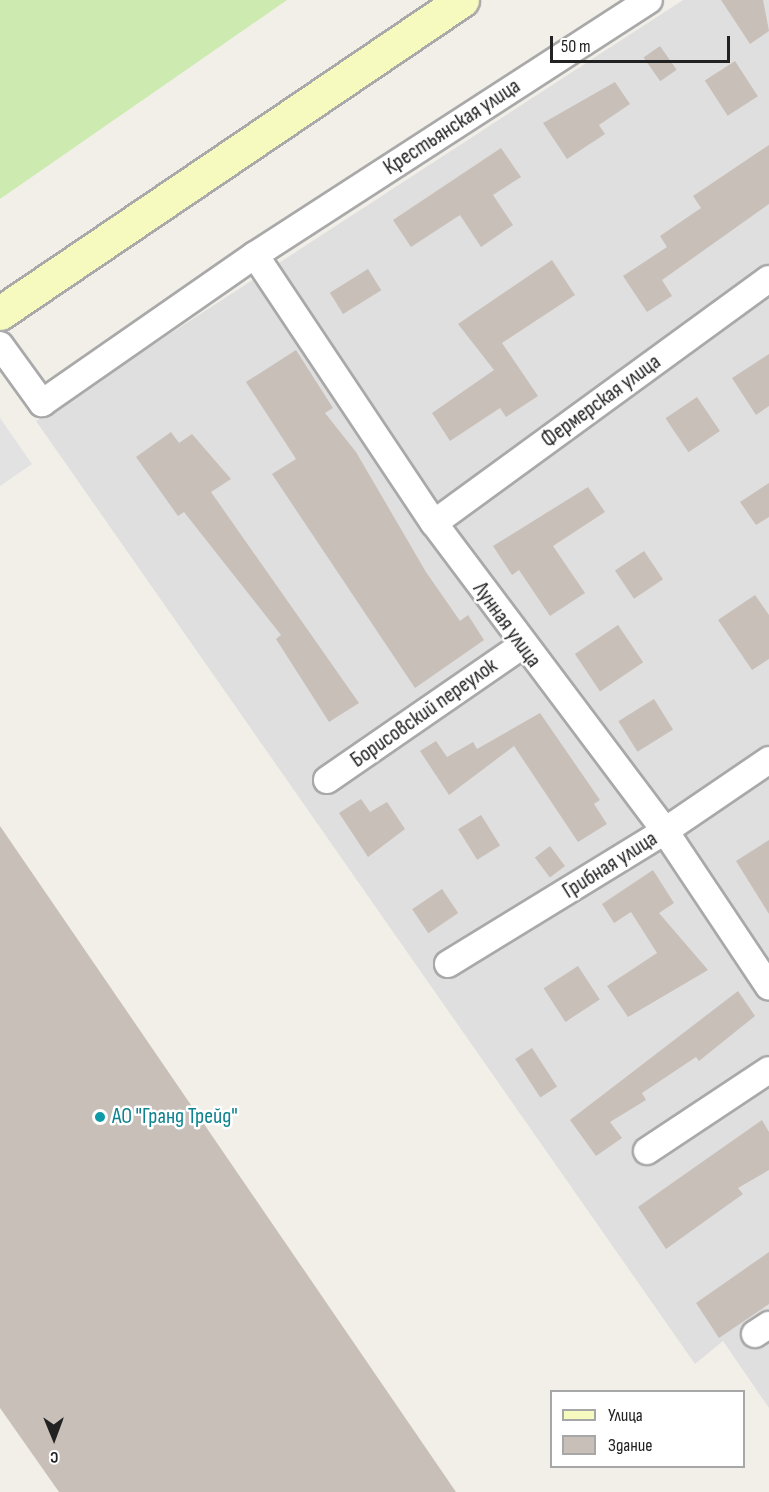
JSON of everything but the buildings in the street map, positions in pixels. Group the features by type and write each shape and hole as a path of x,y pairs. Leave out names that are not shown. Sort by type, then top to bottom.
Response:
{"main road":[{"path":"0,313 462,0"}],"street":[{"name":"Крестьянская улица","path":"0,345 42,403 255,255 649,0"},
{"name":"Лунная улица","path":"255,255 434,523 521,646 665,831 769,987"},
{"name":"Фермерская улица","path":"434,523 769,279"},
{"name":"Борисовский переулок","path":"327,780 521,646"},
{"name":"Грибная улица","path":"448,964 665,831 769,760"},
{"path":"647,1151 769,1070"}],"shaded area":[{"path":"683,0 769,0 769,1408 723,1341 695,1364 36,421"},
{"path":"0,418 32,464 0,486"}],"green space":[{"path":"0,0 287,0 0,199"}],"place":[{"name":"АО \"Гранд Трейд\"","path":"100,1117"}]}
